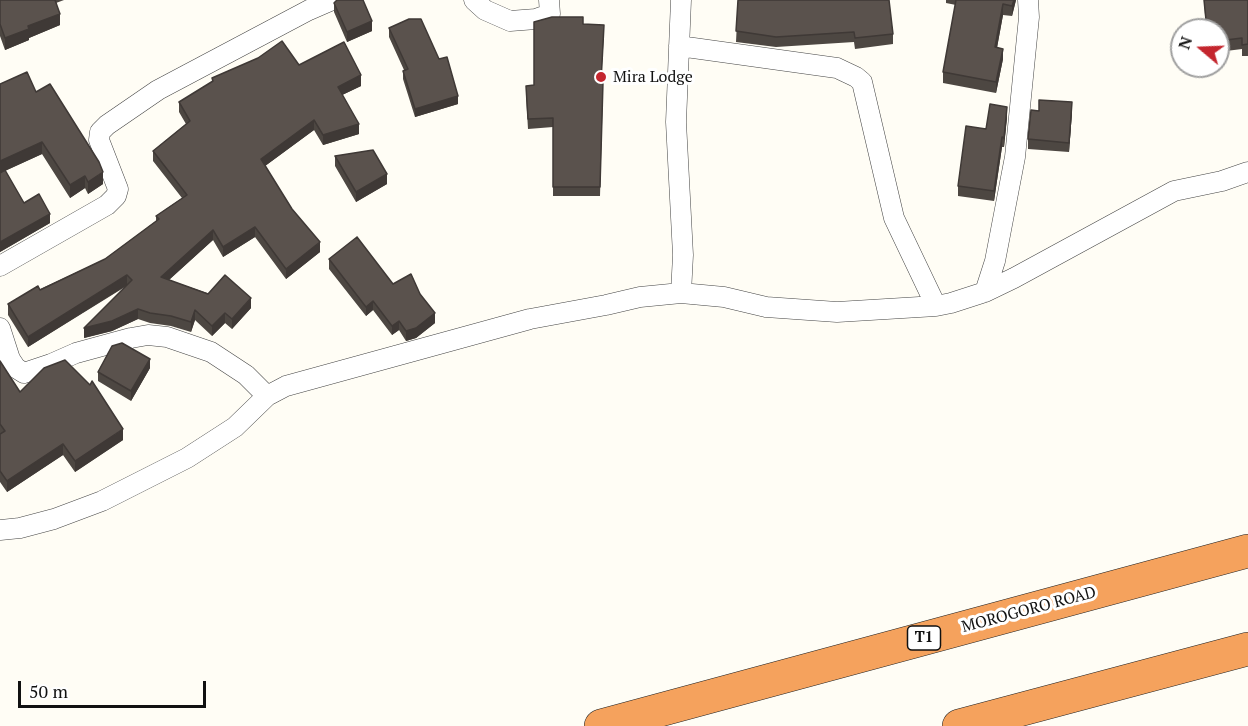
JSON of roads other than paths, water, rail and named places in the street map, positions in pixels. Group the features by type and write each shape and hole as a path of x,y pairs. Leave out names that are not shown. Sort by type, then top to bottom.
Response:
{"highway":[{"name":"MOROGORO ROAD","path":"601,726 1248,551"},
{"path":"959,726 1248,649"}],"street":[{"path":"0,266 107,205 116,196 118,189 99,140 99,132 107,125 158,90 332,0"},
{"path":"474,0 486,10 510,21 536,19 550,14 549,0"},
{"path":"681,0 676,122 683,244 681,293"},
{"path":"985,292 997,251 1015,157 1029,17 1028,0"},
{"path":"679,46 837,68 862,82 894,218 936,306"},
{"path":"0,530 20,528 54,519 102,501 187,458 235,427 267,396 286,386 530,319 640,297 681,293 724,297 766,306 837,312 936,306 985,292 1174,191 1222,181 1248,172"},
{"path":"0,328 9,359 16,368 24,373 76,353 148,335 167,337 211,352 246,375 267,396"}],"place":[{"name":"Mira Lodge","path":"601,77"}]}
